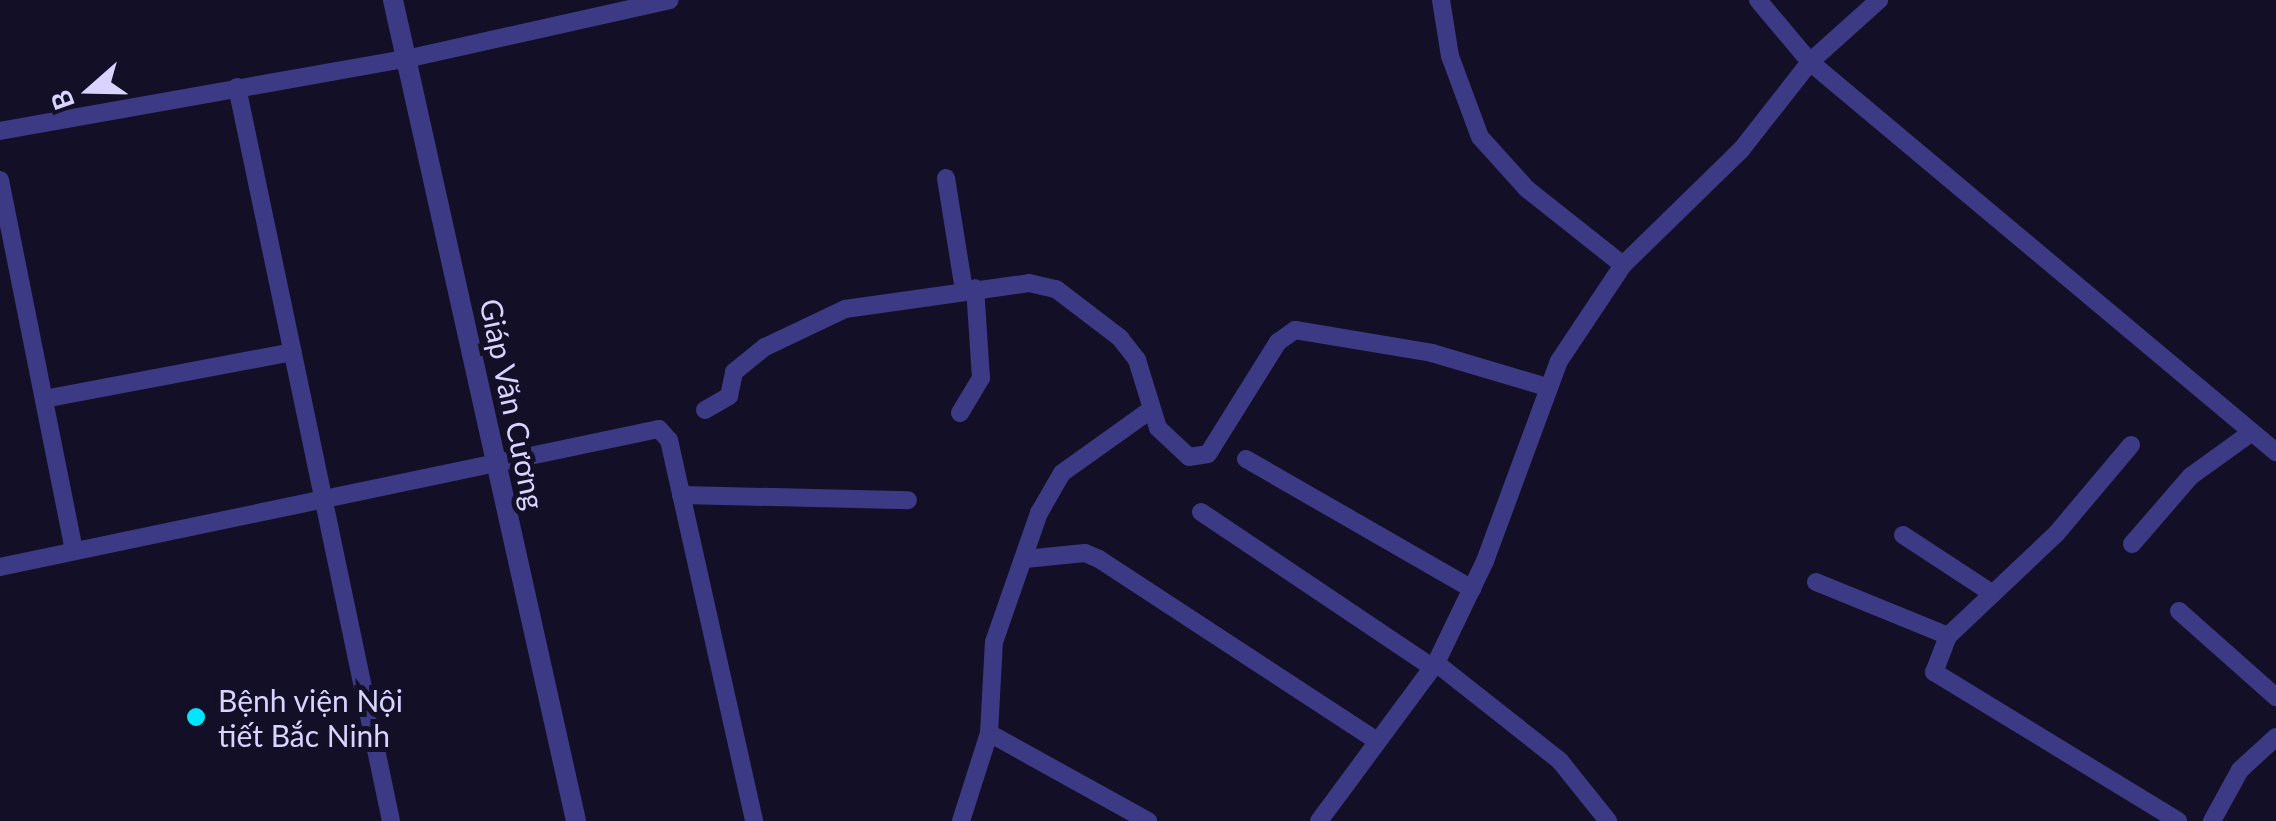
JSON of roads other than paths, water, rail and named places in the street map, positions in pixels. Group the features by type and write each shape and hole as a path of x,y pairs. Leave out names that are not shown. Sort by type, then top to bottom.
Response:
{"street":[{"name":"Giáp Văn Cương","path":"393,0 576,821"},
{"path":"0,131 406,59 669,0"},
{"path":"1442,0 1450,56 1480,137 1527,189 1623,265"},
{"path":"1758,0 1810,62 2276,452"},
{"path":"1320,821 1434,665 1472,589 1548,387 1623,265 1741,150 1810,62 1879,0"},
{"path":"237,88 391,821"},
{"path":"946,178 970,289 981,378 960,413"},
{"path":"0,180 74,551"},
{"path":"705,410 730,396 734,372 777,340 846,309 1028,282 1056,289 1090,311 1137,360 1149,411 1168,442 1201,459 1284,332 1295,330 1432,353 1548,387"},
{"path":"44,399 293,352"},
{"path":"960,821 989,733 994,642 1039,513 1062,473 1149,411"},
{"path":"0,567 495,460 660,430 669,440 754,821"},
{"path":"2132,544 2191,476 2252,432"},
{"path":"2131,445 2056,534 1990,592 1948,636 1934,672 1942,682 2059,744 2178,821"},
{"path":"1246,459 1472,589"},
{"path":"681,495 908,500"},
{"path":"1201,512 1434,665 1560,761 1608,821"},
{"path":"1903,535 1990,592"},
{"path":"1025,559 1086,553 1376,740"},
{"path":"1816,582 1948,636"},
{"path":"2180,610 2276,697"},
{"path":"989,733 1148,821"},
{"path":"2212,821 2240,770 2276,737"}],"place":[{"name":"Bệnh viện Nội tiết Bắc Ninh","path":"196,717"}]}
